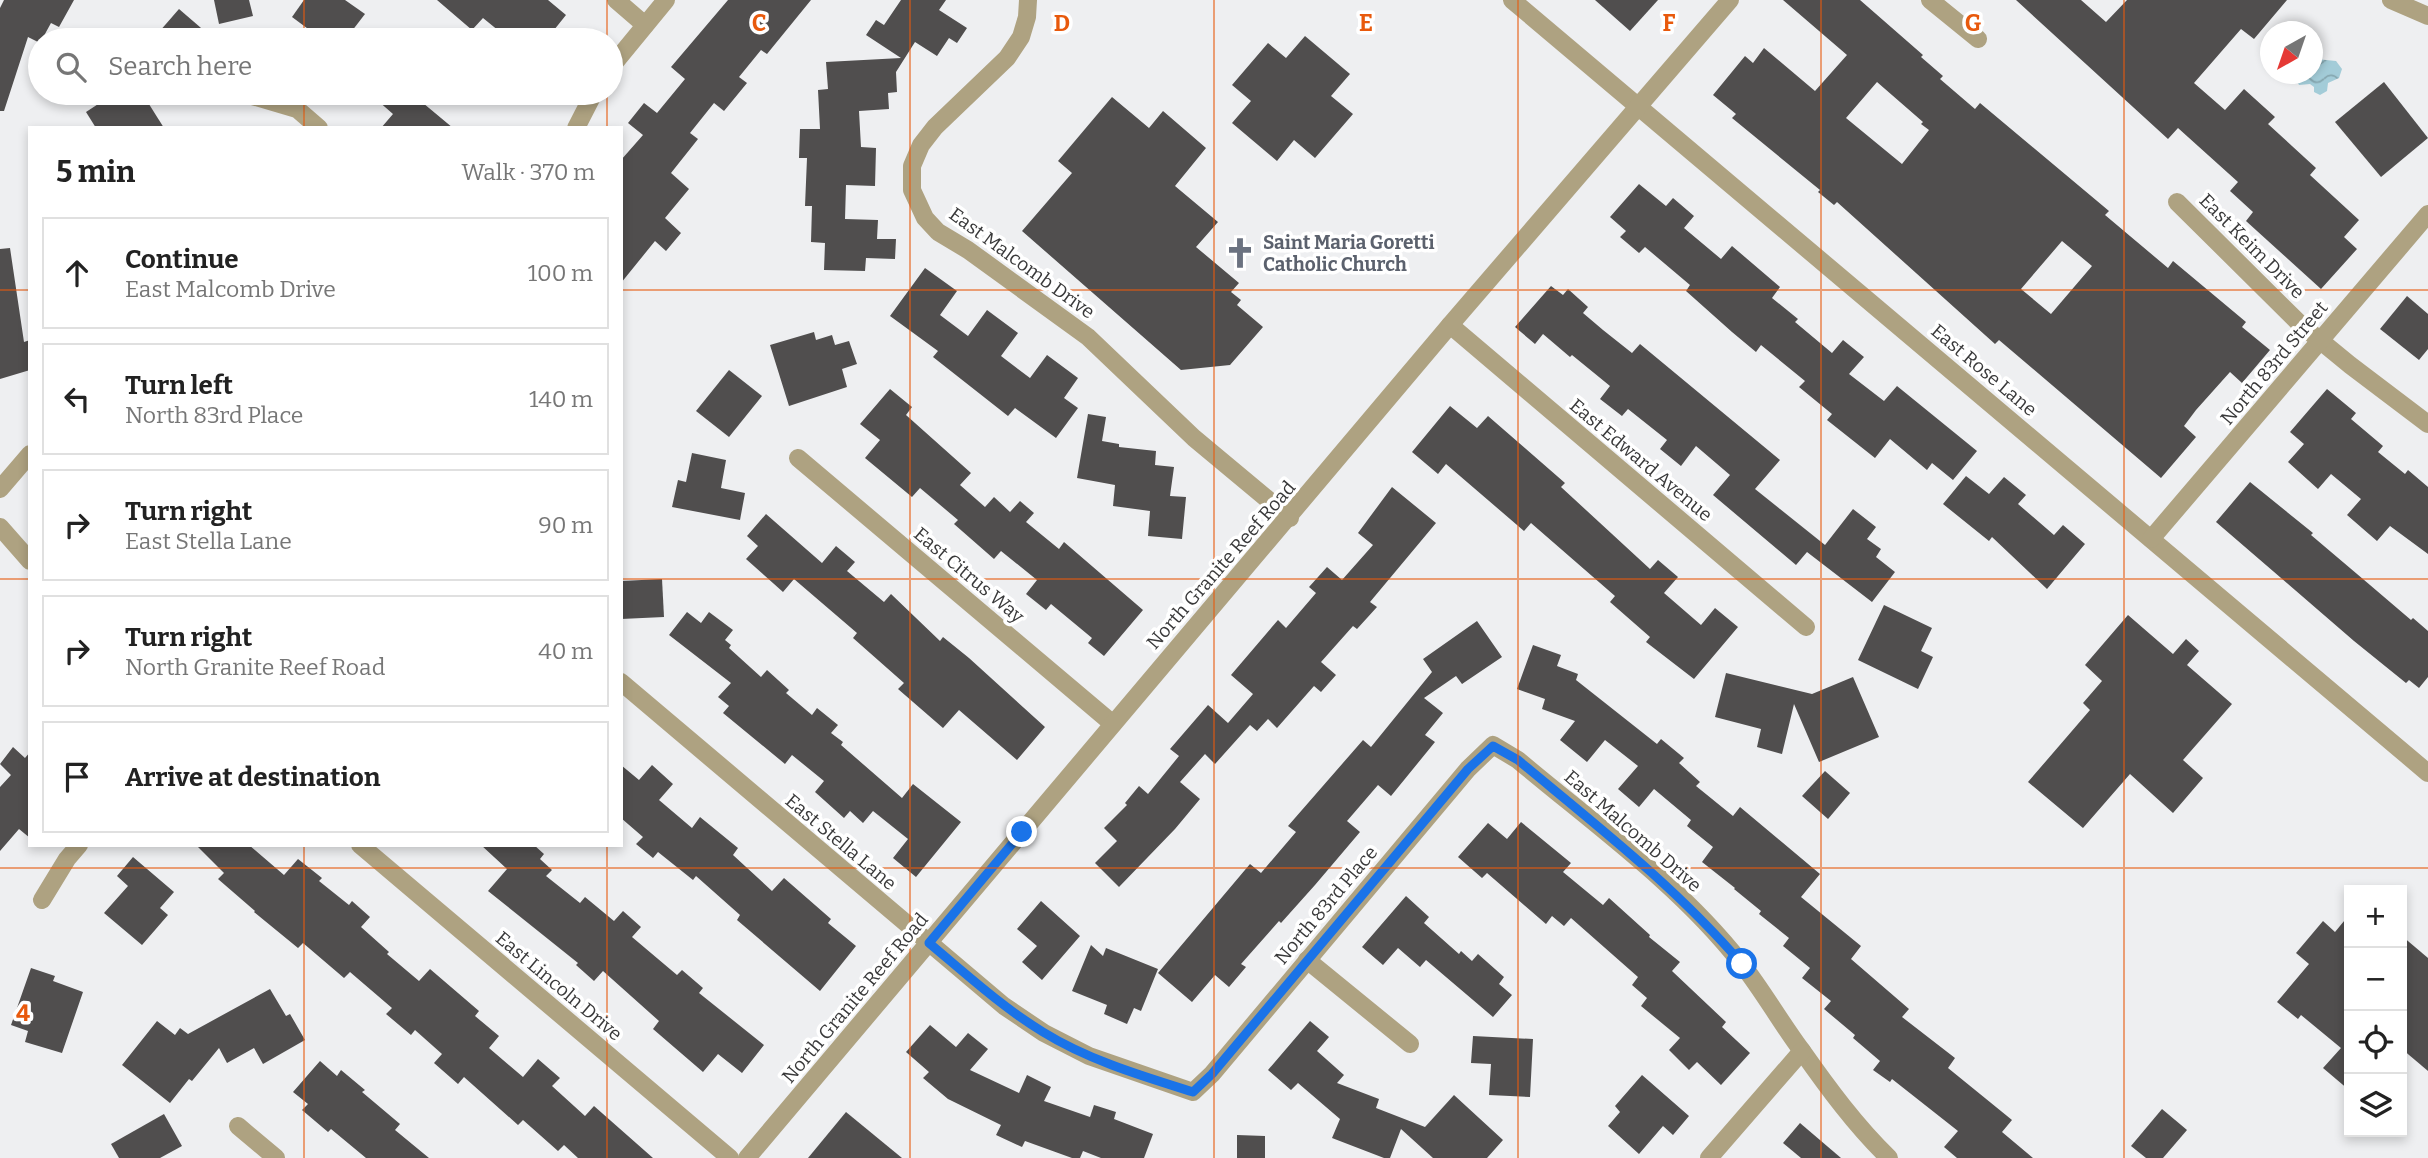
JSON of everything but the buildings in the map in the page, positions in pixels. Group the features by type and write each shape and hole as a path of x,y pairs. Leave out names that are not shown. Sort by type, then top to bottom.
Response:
{"street":[{"path":"616,0 645,25"},
{"path":"623,52 666,0"},
{"name":"East Malcomb Drive","path":"1028,0 1027,17 1021,37 1007,58 935,127 921,145 912,166 912,190 925,218 938,232 968,250 1088,337 1194,439 1290,518"},
{"name":"East Rose Lane","path":"1512,0 2428,773"},
{"name":"North Granite Reef Road","path":"747,1158 1290,518 1450,325 1730,0"},
{"path":"1930,0 1978,39"},
{"path":"2391,0 2428,16"},
{"path":"283,105 297,109 317,126"},
{"path":"577,126 588,105"},
{"name":"East Keim Drive","path":"2177,202 2300,324 2428,424"},
{"name":"North 83rd Street","path":"2151,539 2428,214"},
{"name":"East Edward Avenue","path":"1450,325 1805,627"},
{"path":"0,489 28,456"},
{"name":"East Citrus Way","path":"798,458 1113,724"},
{"path":"0,527 28,559"},
{"name":"East Stella Lane","path":"623,684 1004,1006 1044,1033 1089,1056 1193,1092"},
{"name":"East Malcomb Drive","path":"1493,746 1518,760 1667,885 1711,928 1742,964 1802,1051 1870,1140 1889,1158"},
{"name":"North 83rd Place","path":"1193,1092 1212,1074 1468,769 1493,746"},
{"path":"42,900 77,847"},
{"name":"East Lincoln Drive","path":"362,847 730,1158"},
{"path":"1307,960 1410,1044"},
{"path":"1709,1158 1802,1051"},
{"path":"238,1126 276,1158"}],"water":[{"path":"2323,60 2336,61 2342,69 2339,78 2328,83 2327,91 2320,95 2314,92 2314,87 2310,84 2323,84"}],"place":[{"name":"Saint Maria Goretti Catholic Church","path":"1240,253"}],"route":[{"path":"1022,832 929,943 1004,1006 1044,1033 1089,1056 1193,1092 1212,1074 1468,769 1493,746 1518,760 1667,885 1711,928 1742,964"}]}
